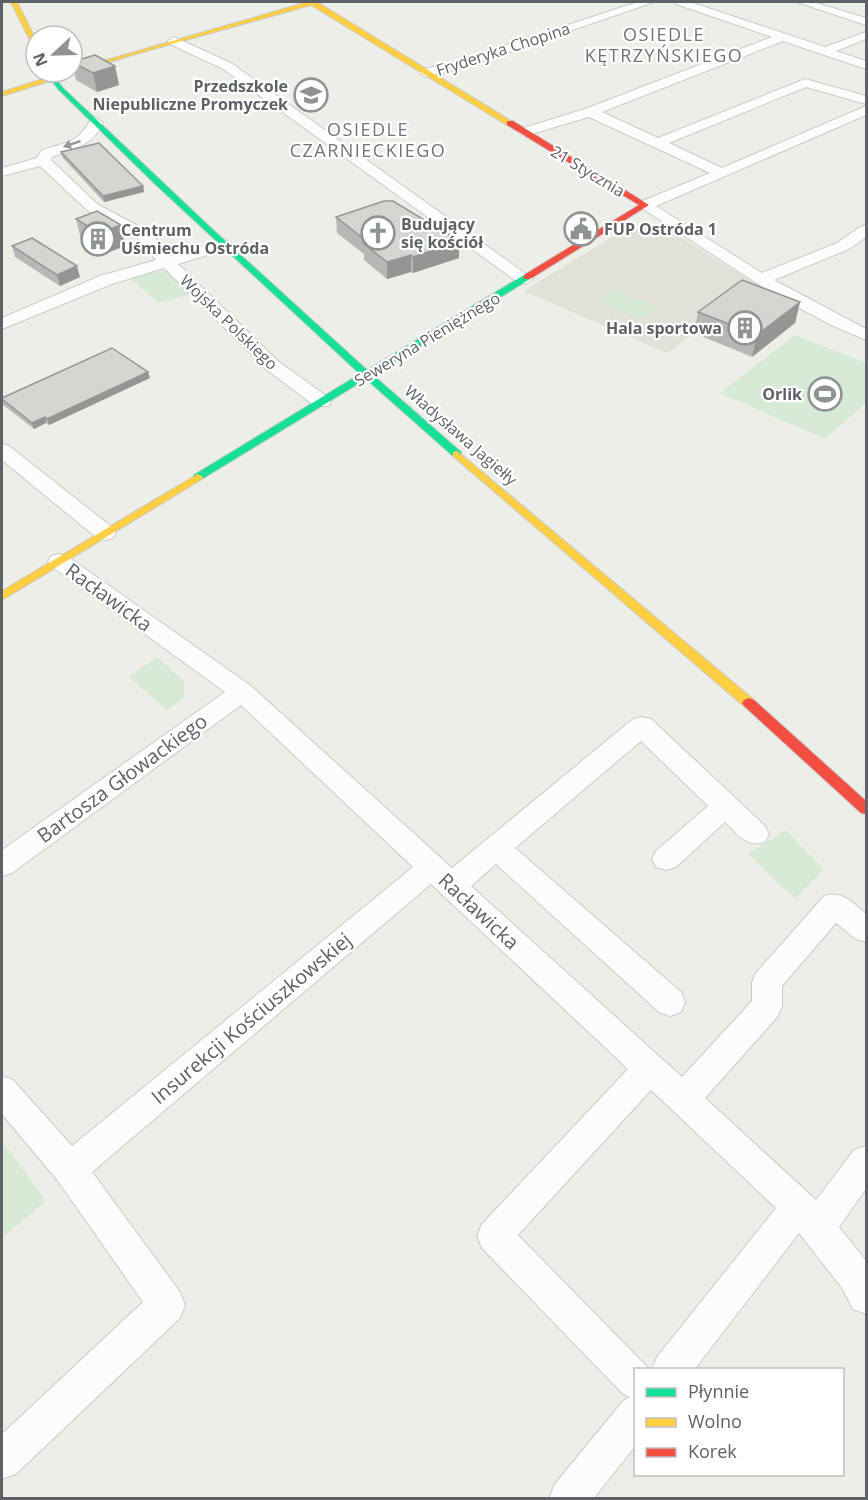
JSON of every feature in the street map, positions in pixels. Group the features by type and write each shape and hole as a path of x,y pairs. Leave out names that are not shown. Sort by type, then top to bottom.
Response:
{"street":[{"path":"14,2 25,24"},
{"path":"84,66 312,2"},
{"name":"21 Stycznia","path":"312,2 645,205 761,279 824,315 867,335"},
{"name":"Fryderyka Chopina","path":"426,73 458,65 648,2"},
{"path":"680,2 867,65"},
{"path":"698,8 715,2"},
{"path":"803,2 867,22"},
{"path":"825,51 867,35"},
{"path":"525,132 590,112 783,37"},
{"path":"174,41 227,66 525,279"},
{"path":"657,143 805,83 867,100"},
{"path":"2,94 27,84"},
{"name":"Władysława Jagiełły","path":"59,84 224,245 366,376 757,710 867,809"},
{"name":"Seweryna Pieniężnego","path":"2,596 645,205 867,110"},
{"path":"590,112 722,173"},
{"path":"2,172 43,160 46,154 88,139 96,122"},
{"path":"43,160 92,207 144,236 166,261"},
{"path":"761,279 843,246 867,230"},
{"name":"Wojska Polskiego","path":"2,324 106,279 224,245"},
{"name":"Wojska Polskiego","path":"166,261 273,366 322,402"},
{"path":"2,450 105,533"},
{"name":"Racławicka","path":"59,561 242,692 684,1098 808,1217 855,1275 867,1296"},
{"name":"Bartosza Głowackiego","path":"2,865 242,692"},
{"name":"Insurekcji Kościuszkowskiej","path":"70,1169 442,876 497,848 642,726 726,806"},
{"path":"666,859 726,806 755,834"},
{"path":"497,848 670,1002"},
{"path":"684,1098 767,1006 767,982 834,905 867,930"},
{"path":"634,1379 494,1236 650,1068"},
{"path":"2,1091 70,1169 167,1305 2,1460"},
{"path":"672,1368 808,1217 867,1162"},
{"path":"568,1498 634,1416"}],"shaded area":[{"path":"659,224 759,286 667,353 524,291 630,226 640,230"}],"green space":[{"path":"167,270 192,294 158,303 130,278"},
{"path":"613,289 658,307 641,319 596,300"},
{"path":"795,335 866,363 866,403 825,439 720,393"},
{"path":"157,657 184,681 184,698 167,710 129,677"},
{"path":"786,830 824,870 795,899 748,854"},
{"path":"2,1141 46,1201 2,1238"}],"building":[{"path":"95,55 115,66 93,73 84,68 84,58"},
{"path":"99,143 143,186 103,196 61,152"},
{"path":"384,201 393,201 459,241 413,257 411,255 387,262 363,243 368,242 336,217"},
{"path":"97,211 121,225 99,233 76,219"},
{"path":"32,238 77,266 57,275 12,246"},
{"path":"742,280 800,302 757,335 698,312"},
{"path":"112,348 148,372 47,419 45,417 32,423 2,399 2,398"}],"traffic: fast":[{"path":"57,84 207,229 457,454"},
{"path":"198,477 527,277"}],"traffic: slow":[{"path":"14,2 25,24"},
{"path":"311,2 510,123"},
{"path":"2,94 130,54 314,2"},
{"path":"457,454 749,703"},
{"path":"2,596 198,477"}],"traffic: jam":[{"path":"510,123 645,205 527,277"},
{"path":"749,703 866,809"}],"place":[{"name":"Przedszkole Niepubliczne Promyczek","path":"311,95"},
{"name":"FUP Ostróda 1","path":"581,229"},
{"name":"Budujący się kościół","path":"378,233"},
{"name":"Centrum Uśmiechu Ostróda","path":"98,239"},
{"name":"Hala sportowa","path":"745,328"},
{"name":"Orlik","path":"825,394"}],"district":[{"name":"OSIEDLE KĘTRZYŃSKIEGO","path":"664,44"},
{"name":"OSIEDLE CZARNIECKIEGO","path":"368,139"}]}
